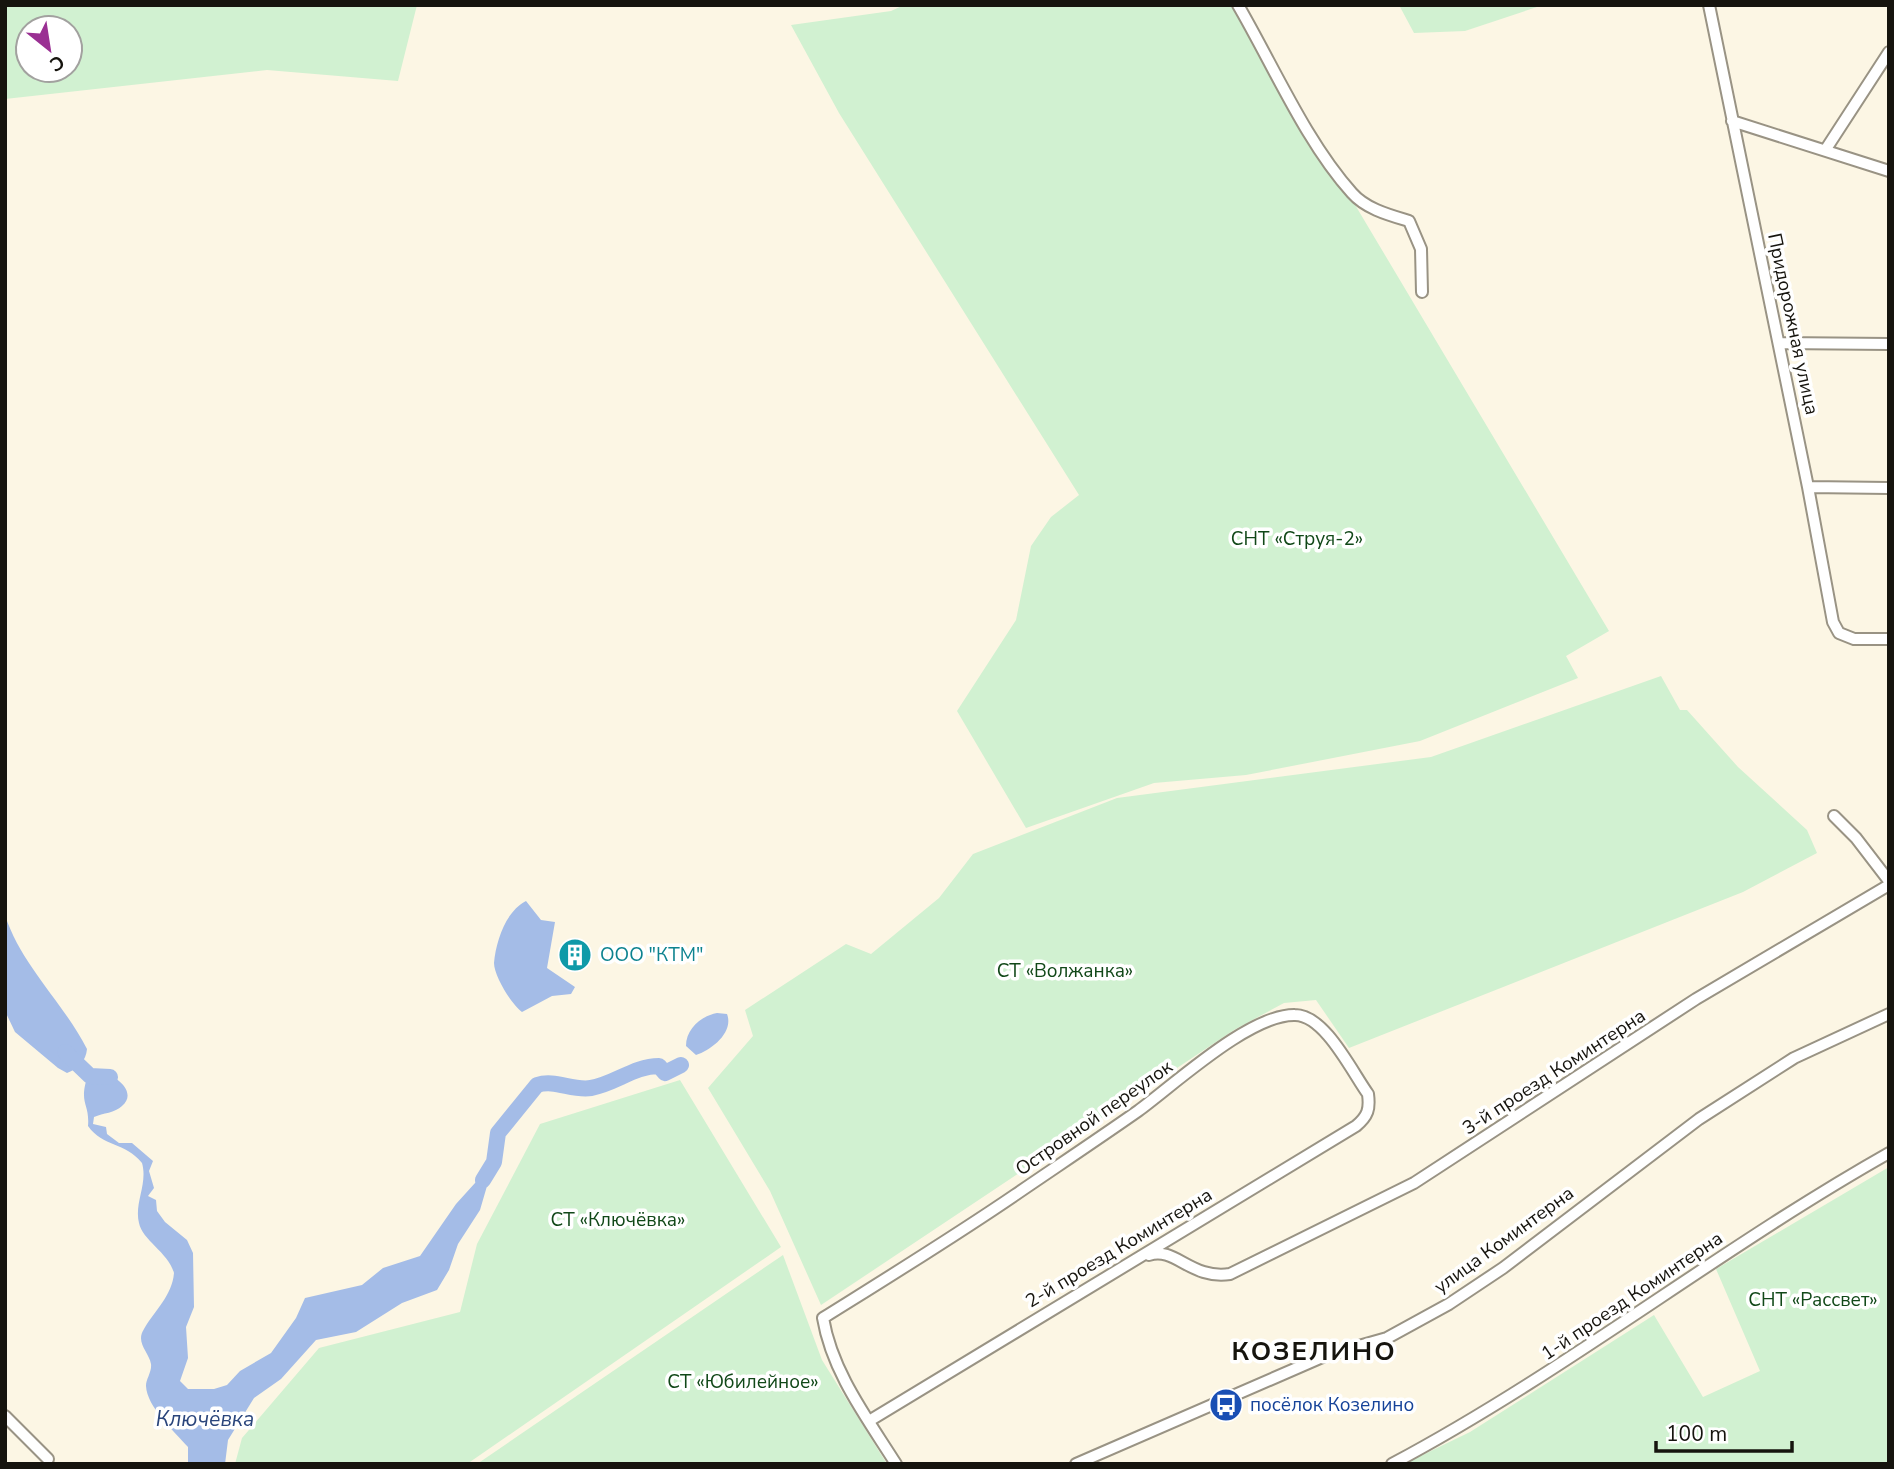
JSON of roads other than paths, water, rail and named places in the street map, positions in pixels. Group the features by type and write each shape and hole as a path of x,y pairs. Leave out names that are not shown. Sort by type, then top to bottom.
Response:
{"street":[{"path":"1238,5 1290,100 1352,194 1370,207 1409,220 1421,249 1422,292"},
{"name":"Придорожная улица","path":"1709,5 1808,487 1832,622 1839,633 1854,639 1889,639"},
{"path":"1826,149 1889,52"},
{"path":"1732,121 1889,171"},
{"path":"1779,343 1889,344"},
{"path":"1808,487 1889,488"},
{"path":"1833,816 1856,838 1889,883"},
{"name":"3-й проезд Коминтерна","path":"1133,1261 1157,1252 1213,1277 1230,1274 1414,1183 1696,999 1889,883"},
{"name":"Островной переулок","path":"869,1421 835,1364 823,1318 1015,1195 1161,1095 1215,1052 1278,1017 1296,1014 1312,1019 1323,1029 1368,1094"},
{"name":"улица Коминтерна","path":"1076,1464 1327,1355 1387,1338 1503,1268 1699,1119 1794,1058 1889,1014"},
{"name":"2-й проезд Коминтерна","path":"869,1421 1356,1126 1366,1118 1370,1107 1368,1094"},
{"name":"1-й проезд Коминтерна","path":"1392,1464 1504,1401 1772,1222 1889,1153"},
{"path":"5,1416 48,1459"},
{"path":"869,1421 896,1464"}],"water":[{"path":"526,901 541,920 555,922 547,968 575,987 571,994 552,996 522,1012 504,990 494,963 503,928 513,912"},
{"path":"5,915 21,950 87,1049 81,1064 67,1073 15,1032 5,1011"},
{"path":"717,1013 727,1014 724,1034 715,1045 696,1055 686,1046 689,1034 700,1020"},
{"name":"Ключёвка","path":"100,1071 117,1079 128,1095 119,1108 94,1117 93,1124 106,1127 107,1134 119,1143 132,1143 153,1161 149,1171 154,1188 148,1196 156,1200 157,1211 165,1222 187,1240 193,1253 194,1307 186,1327 188,1358 180,1381 188,1389 214,1389 227,1385 240,1371 271,1353 296,1318 305,1298 362,1285 383,1268 420,1256 456,1204 494,1162 480,1210 458,1244 449,1270 437,1290 402,1303 356,1332 316,1340 281,1379 254,1398 228,1440 225,1464 188,1464 188,1447 162,1418 148,1394 146,1383 151,1364 142,1343 142,1334 167,1296 174,1273 167,1259 145,1235 139,1223 142,1163 128,1151 100,1138 88,1126 85,1085 88,1075"}],"waterway":[{"name":"Ключёвка","path":"65,1052 90,1076 110,1077"},
{"name":"Ключёвка","path":"483,1180 494,1162 498,1133 537,1085 550,1083 591,1088 641,1069 659,1066 665,1073 681,1065"}],"place":[{"name":"ООО \"КТМ\"","path":"575,955"},
{"name":"посёлок Козелино","path":"1226,1405"}],"district":[{"name":"КОЗЕЛИНО","path":"1314,1351"}],"park label":[{"name":"СНТ «Струя-2»","path":"1297,539"},
{"name":"СТ «Волжанка»","path":"1065,971"},
{"name":"СТ «Ключёвка»","path":"618,1220"},
{"name":"СНТ «Рассвет»","path":"1813,1300"},
{"name":"СТ «Юбилейное»","path":"743,1382"}]}
